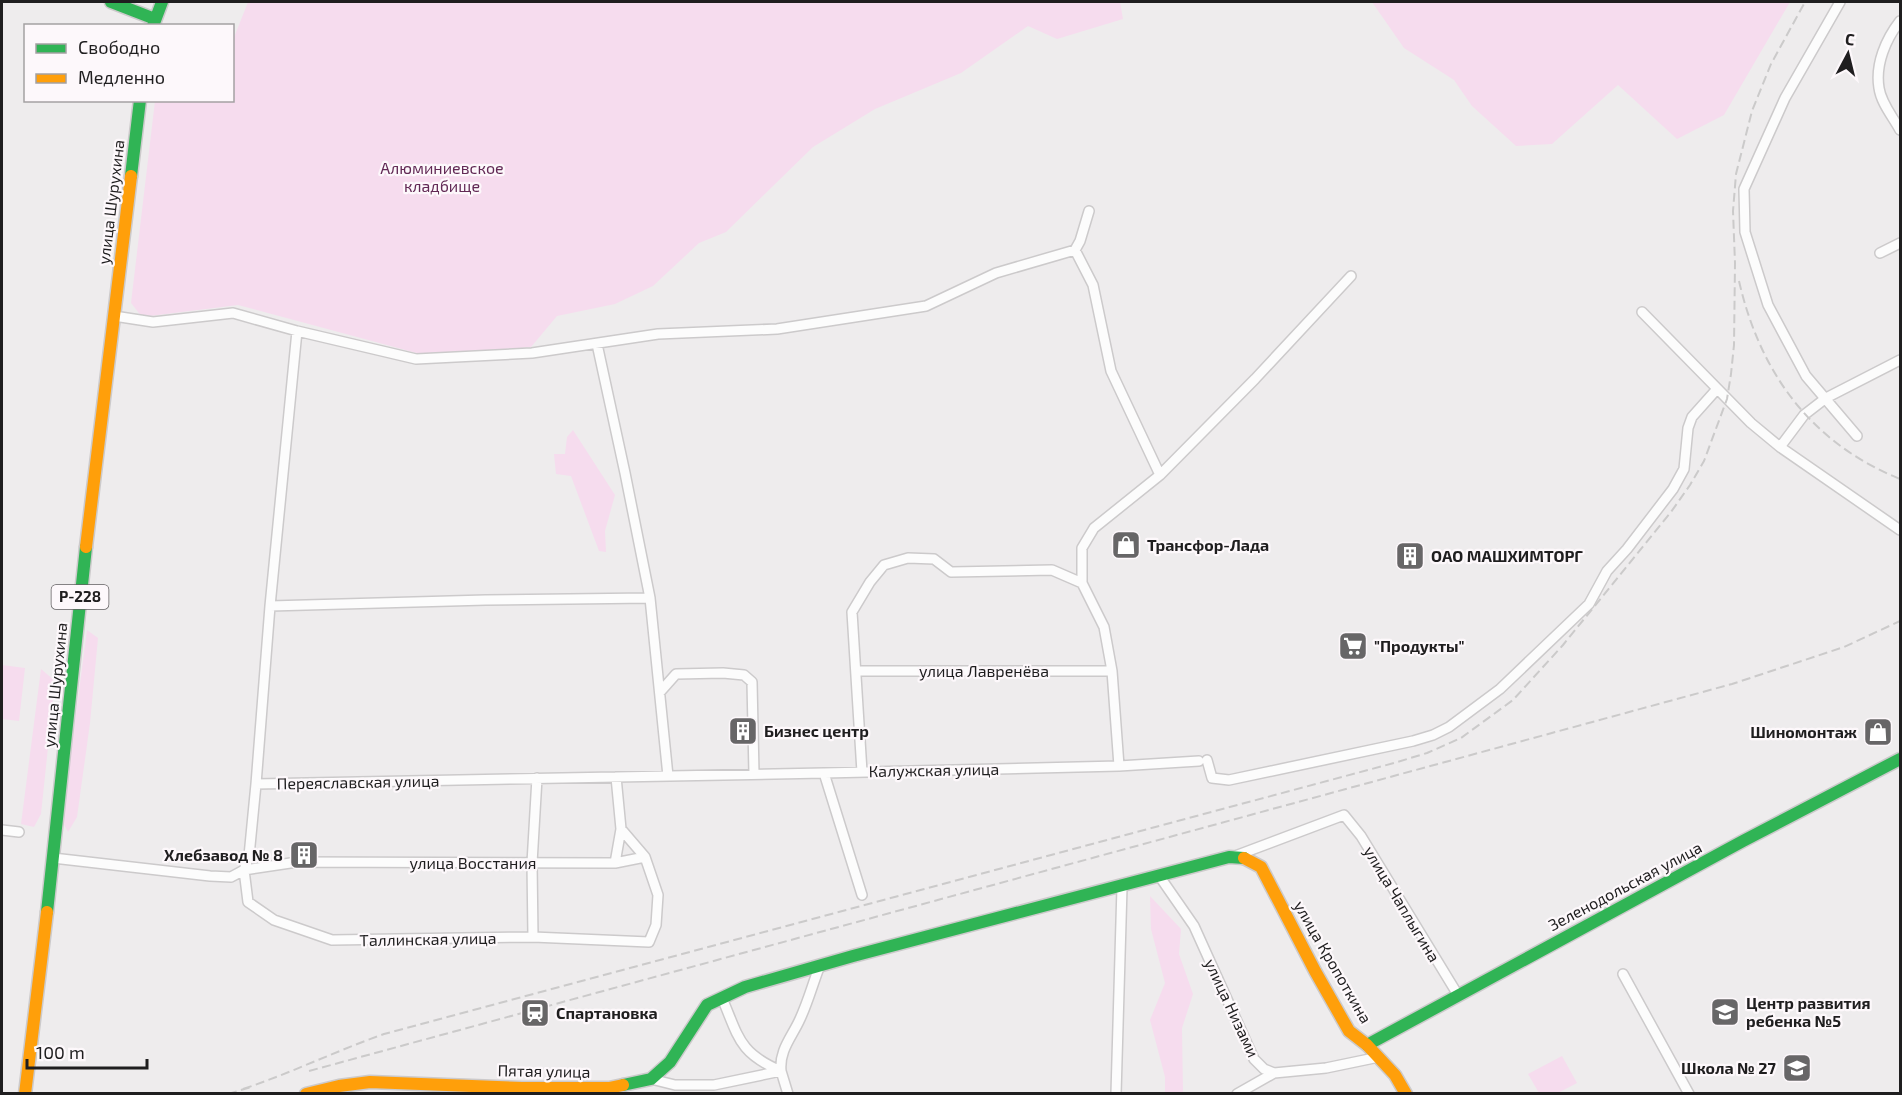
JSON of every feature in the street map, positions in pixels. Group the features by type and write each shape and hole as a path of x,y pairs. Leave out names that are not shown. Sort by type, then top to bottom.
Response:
{"main road":[{"path":"113,2 137,7 161,3 154,22 113,2"},
{"path":"113,2 135,17 140,24"},
{"name":"улица Шурухина","path":"25,1094 53,858 80,597 140,102"},
{"name":"Зеленодольская улица","path":"1367,1046 1743,841 1900,759"},
{"path":"651,1079 670,1062 707,1005 745,987 1229,857"},
{"name":"улица Кропоткина","path":"1229,857 1246,858 1261,867 1315,971 1350,1031 1395,1074 1406,1094"},
{"name":"Пятая улица","path":"306,1094 370,1082 522,1091 609,1088 651,1079"}],"street":[{"path":"1840,2 1785,98 1744,189 1745,232 1768,305 1806,376 1857,436"},
{"path":"1900,21 1881,56 1879,75 1882,98 1900,126"},
{"path":"114,316 153,322 233,314 416,358 532,353 658,334 777,329 926,306 996,273 1075,250 1089,211"},
{"path":"1880,253 1900,243"},
{"path":"1075,250 1094,286 1111,371 1160,475"},
{"path":"1119,766 1112,671 1104,627 1082,583 1082,548 1094,528 1160,475 1255,379 1351,276"},
{"path":"1642,312 1751,423 1780,447 1900,530"},
{"path":"256,783 270,606 297,331"},
{"path":"597,344 626,473 650,598 668,776"},
{"path":"1780,447 1804,415 1826,398 1900,360"},
{"name":"Калужская улица","path":"668,776 1119,766 1203,760 1212,778 1229,780 1433,735 1449,727 1519,672 1589,604 1607,571 1673,489 1684,470 1688,428 1692,417 1717,389"},
{"path":"862,772 852,612 870,582 884,565 908,558 934,559 951,572 1052,570 1082,583"},
{"path":"270,606 650,598"},
{"name":"улица Лавренёва","path":"856,671 1112,671"},
{"path":"660,692 676,674 744,675 752,682 754,774"},
{"path":"824,773 862,895"},
{"name":"Переяславская улица","path":"244,870 249,856 256,783 668,776"},
{"path":"615,863 621,829 616,777"},
{"path":"533,937 532,863 537,778"},
{"name":"улица Чаплыгина","path":"1229,857 1344,815 1361,836 1458,995"},
{"path":"621,829 645,857"},
{"path":"2,830 19,832"},
{"name":"улица Восстания","path":"244,870 297,862 615,863 645,857"},
{"name":"Таллинская улица","path":"244,870 248,902 274,920 332,940 533,937 649,942 656,925 658,895 645,857"},
{"path":"53,858 210,876 231,877 244,870"},
{"name":"улица Низами","path":"1160,877 1194,926 1254,1059 1264,1069 1274,1073 1326,1068 1379,1057"},
{"path":"1116,1094 1122,887"},
{"path":"788,1094 781,1071 782,1051 800,1018 820,965"},
{"path":"1623,974 1689,1094"},
{"path":"722,998 741,1042 749,1052 760,1062 781,1071"},
{"name":"Пятая улица","path":"651,1079 675,1085 714,1084 781,1071"},
{"path":"1237,1094 1274,1073"}],"green space":[{"name":"Алюминиевское кладбище","path":"248,2 1120,2 1123,19 1057,39 1028,26 961,73 875,109 813,147 726,232 699,243 653,286 615,304 557,316 531,347 424,355 238,305 142,317 131,303 155,102 234,102 234,37"},
{"path":"1372,2 1790,2 1724,115 1677,139 1618,85 1552,144 1516,146 1472,106 1454,80 1404,48"},
{"path":"573,430 615,495 605,531 606,552 599,551 571,476 556,474 554,454 565,454 567,437"},
{"path":"87,630 98,638 90,723 77,817 68,832 62,821"},
{"path":"2,665 25,668 19,721 2,719"},
{"path":"41,669 55,681 41,814 34,827 21,824"},
{"path":"1150,896 1181,929 1179,954 1193,994 1182,1028 1183,1093 1165,1093 1165,1077 1150,1020 1165,983 1151,929"},
{"path":"1562,1056 1577,1083 1558,1093 1539,1093 1528,1074"}],"railway":[{"path":"243,1089 384,1034 1394,763 1427,753 1461,738 1513,700 1563,645 1671,512 1704,461 1727,399 1731,374 1734,345 1733,211 1736,174 1752,111 1771,64 1805,2"},
{"path":"1739,281 1760,346 1794,401 1815,425 1840,446 1868,464 1900,479"},
{"path":"309,1071 1732,684 1844,647 1900,621"},
{"path":"228,1094 251,1087"}],"traffic: fast":[{"path":"111,2 155,19"},
{"path":"154,24 162,2"},
{"path":"131,176 140,102"},
{"path":"47,912 86,547"},
{"path":"1367,1045 1743,841 1900,759"},
{"path":"623,1085 651,1079 670,1062 707,1005 745,987 853,956 1229,857 1244,858"}],"traffic: slow":[{"path":"86,547 131,176"},
{"path":"1244,858 1261,867 1349,1031 1367,1045 1395,1075 1406,1094"},
{"path":"25,1094 47,912"},
{"path":"306,1094 370,1082 522,1088 609,1088 623,1085"}],"place":[{"name":"Трансфор-Лада","path":"1126,545"},
{"name":"ОАО МАШХИМТОРГ","path":"1410,556"},
{"name":"\"Продукты\"","path":"1353,646"},
{"name":"Бизнес центр","path":"743,731"},
{"name":"Шиномонтаж","path":"1878,732"},
{"name":"Хлебзавод № 8","path":"304,855"},
{"name":"Центр развития ребенка №5","path":"1725,1012"},
{"name":"Спартановка","path":"535,1013"},
{"name":"Школа № 27","path":"1797,1068"}]}
